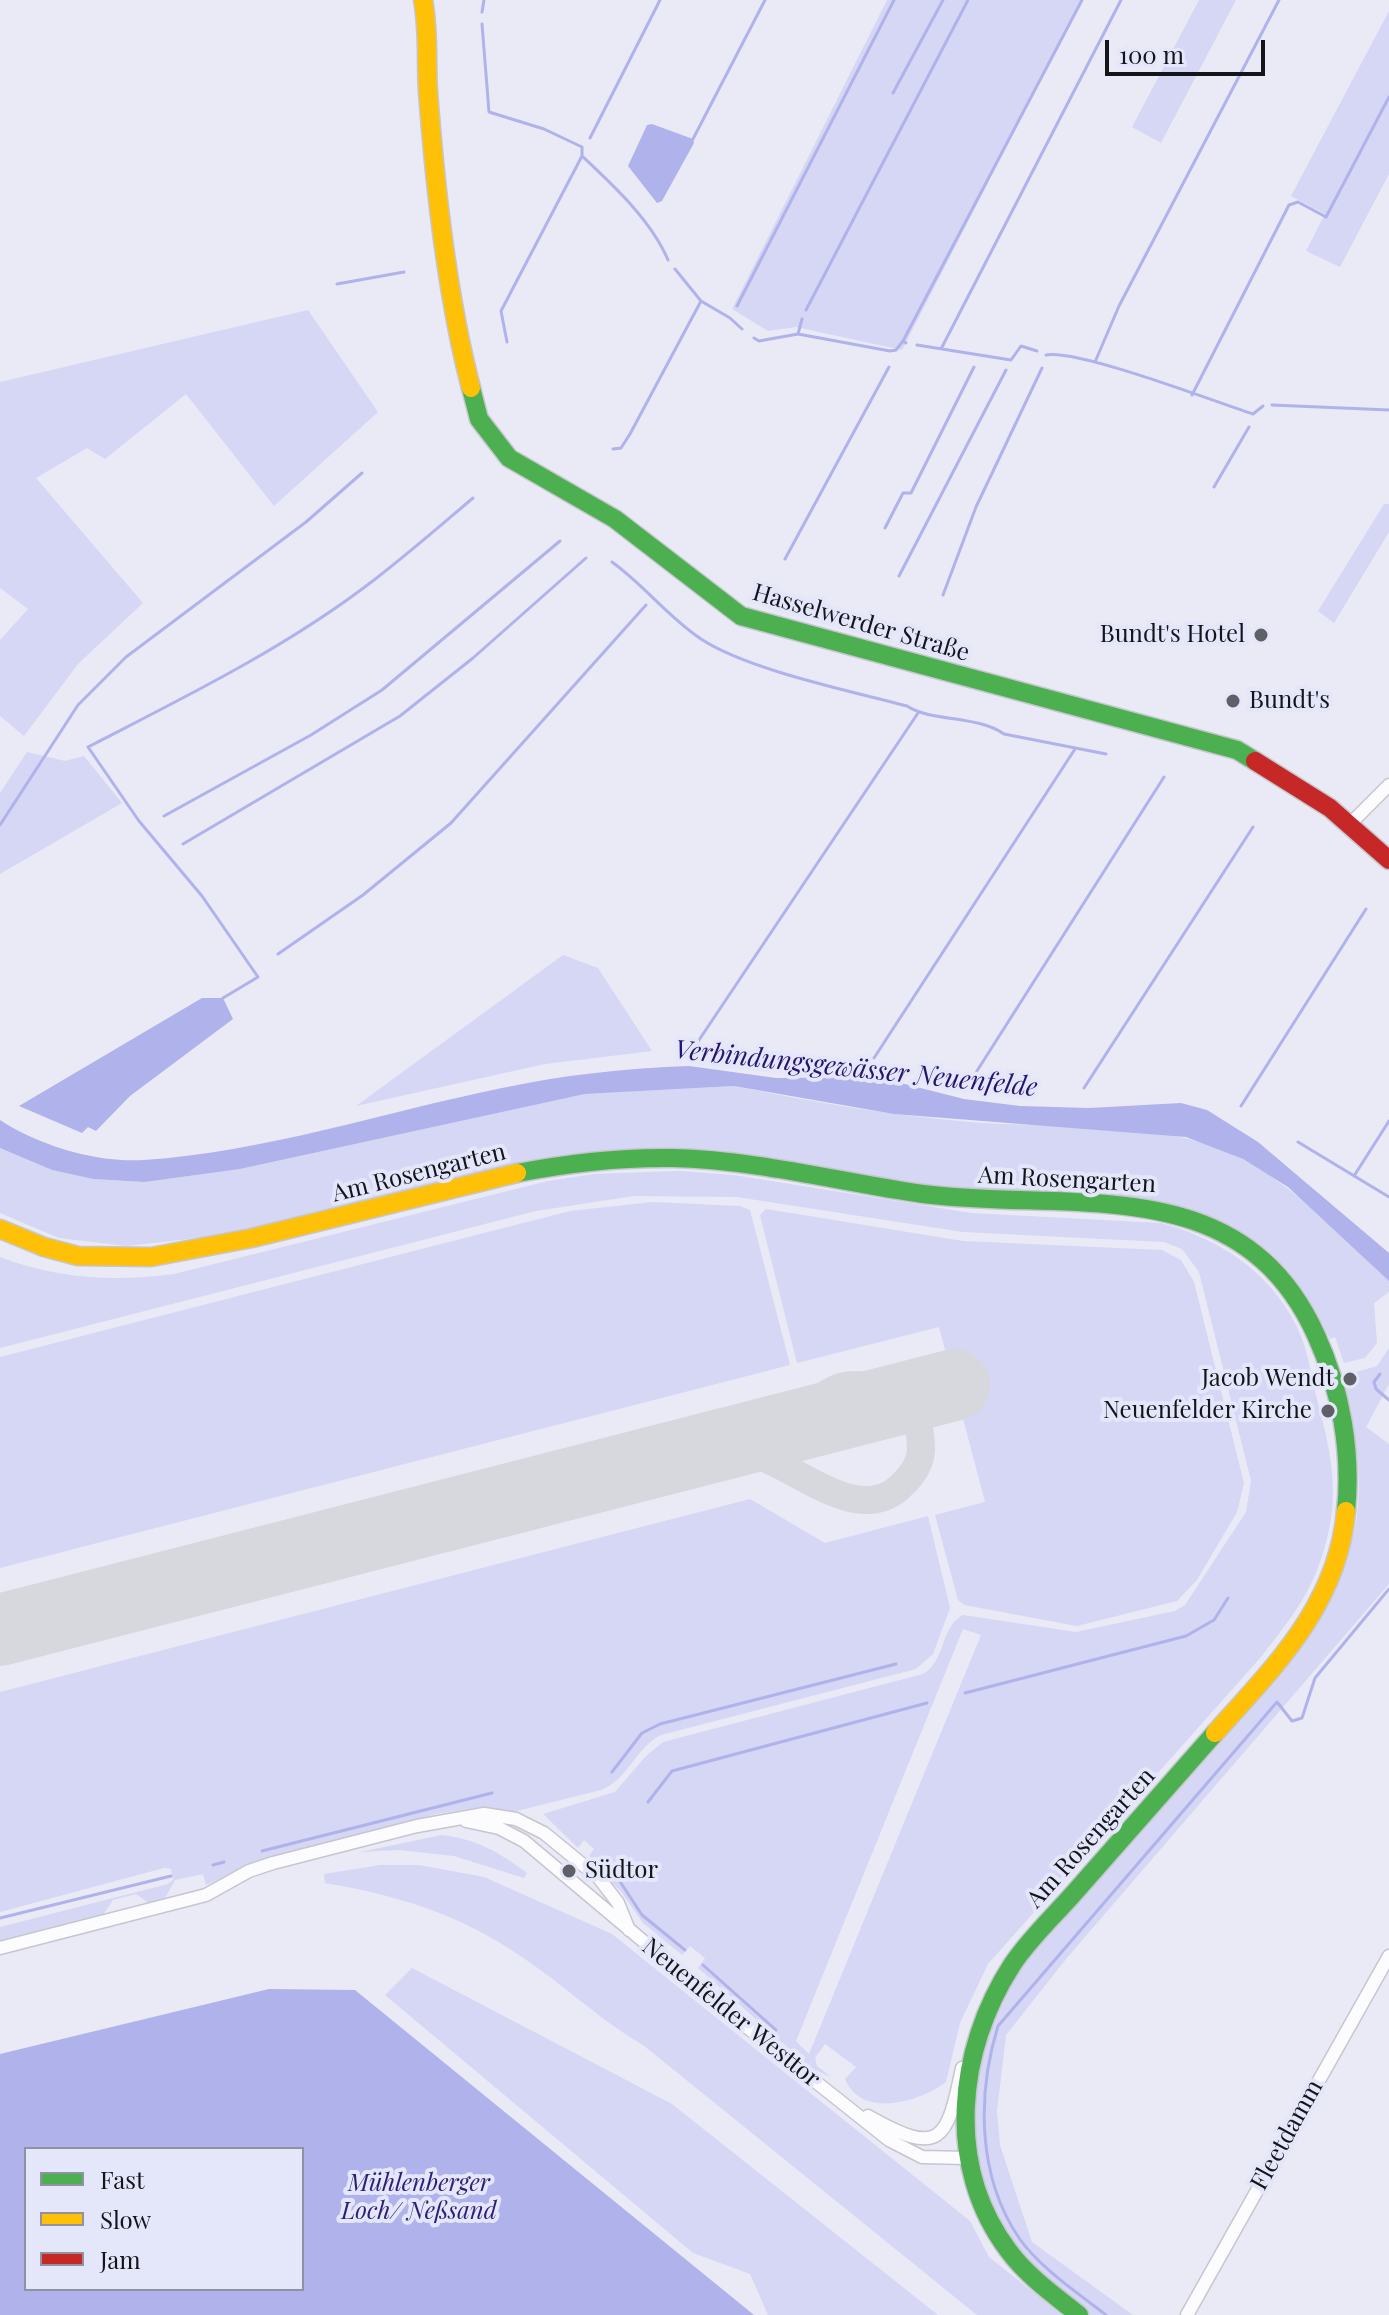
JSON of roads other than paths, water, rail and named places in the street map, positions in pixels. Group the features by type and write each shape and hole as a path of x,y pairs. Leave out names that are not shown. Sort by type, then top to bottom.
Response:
{"main road":[{"name":"Hasselwerder Straße","path":"423,0 428,14 428,90 459,346 479,419 509,458 615,519 721,604 741,616 1237,750 1351,823 1389,860"},
{"name":"Am Rosengarten","path":"0,1229 40,1246 72,1255 147,1257 300,1227 550,1166 627,1158 692,1157 748,1163 950,1197 1153,1207 1211,1225 1253,1250 1291,1288 1313,1322 1341,1412 1349,1461 1350,1496 1344,1543 1334,1575 1318,1608 1293,1645 1013,1963 990,2001 972,2050 965,2103 967,2158 981,2202 998,2237 1020,2264 1079,2315"}],"street":[{"path":"1351,823 1388,787"},
{"name":"Neuenfelder Westtor","path":"0,1948 206,1895 263,1866 471,1816 516,1819 544,1833 599,1878 618,1903 629,1930"},
{"name":"Neuenfelder Westtor","path":"444,1821 485,1830 516,1844 629,1930 834,2096 910,2152 932,2159 967,2158"},
{"name":"Fleetdamm","path":"1187,2315 1389,1956"},
{"name":"Neuenfelder Westtor","path":"834,2096 911,2138 931,2137 950,2123 962,2066 972,2050"}],"water":[{"path":"652,124 693,139 694,143 662,201 657,203 628,166 647,125"},
{"path":"202,998 223,998 233,1019 130,1096 96,1131 88,1127 82,1133 19,1106"},
{"path":"689,1066 776,1078 877,1077 964,1099 1020,1106 1089,1108 1181,1103 1207,1110 1258,1142 1389,1253 1389,1281 1288,1187 1243,1159 1186,1137 894,1114 734,1086 585,1094 240,1169 145,1182 93,1179 52,1170 0,1148 0,1120 33,1138 88,1156 144,1160 189,1156 279,1140 525,1083 642,1068"},
{"name":"Mühlenberger Loch/ Neßsand","path":"269,1989 355,1990 754,2315 0,2315 0,2054"}],"waterway":[{"path":"482,12 484,0"},
{"path":"590,138 660,0"},
{"path":"693,139 765,0"},
{"path":"737,306 894,0"},
{"path":"893,93 943,0"},
{"path":"806,310 968,0"},
{"path":"903,341 1082,0"},
{"path":"941,349 1121,0"},
{"path":"1095,362 1119,306 1279,0"},
{"path":"482,24 489,112 544,129 582,147 582,156 641,217 668,260"},
{"path":"1192,395 1289,205 1298,202 1326,217 1389,97"},
{"path":"507,342 501,311 582,156"},
{"path":"675,269 701,301 742,329"},
{"path":"337,284 404,272"},
{"path":"613,449 621,448 630,434 701,301"},
{"path":"798,334 802,319"},
{"path":"754,338 759,341 798,334 890,351 896,350 903,341 906,343"},
{"path":"917,345 1011,360 1021,346 1037,351"},
{"path":"1046,355 1062,355 1115,368 1253,414 1263,406"},
{"path":"785,559 889,367"},
{"path":"885,528 903,493 911,493 974,367"},
{"path":"943,595 976,507 1042,368"},
{"path":"899,576 1006,370"},
{"path":"1272,405 1389,410"},
{"path":"1214,487 1249,427"},
{"path":"0,825 78,705 126,657 306,522 362,473"},
{"path":"223,998 258,977 202,896 139,821 88,747 306,628 374,580 473,498"},
{"path":"164,816 311,735 382,690 560,541"},
{"path":"183,844 400,716 473,658 586,558"},
{"path":"612,562 701,639 745,660 928,714 981,724 1004,734 1106,754"},
{"path":"278,954 363,895 451,823 646,605"},
{"name":"Verbindungsgewässer Neuenfelde","path":"697,1043 918,713"},
{"name":"Verbindungsgewässer Neuenfelde","path":"874,1058 1075,749"},
{"name":"Verbindungsgewässer Neuenfelde","path":"975,1074 1164,777"},
{"path":"1084,1088 1253,827"},
{"path":"1241,1106 1366,909"},
{"path":"1354,1176 1389,1121"},
{"path":"1298,1142 1389,1197"},
{"path":"1380,1374 1374,1382 1376,1389 1389,1400"},
{"path":"1106,2315 1060,2280 1028,2249 1005,2214 995,2188 988,2162 984,2107 991,2052 998,2026 1277,1702 1292,1721 1302,1718 1315,1678 1389,1589"},
{"path":"965,1693 1186,1636 1214,1620 1228,1598"},
{"path":"612,1772 642,1733 660,1724 896,1664"},
{"path":"648,1802 672,1771 927,1703"},
{"path":"262,1851 492,1793"},
{"path":"213,1865 224,1862"},
{"path":"0,1918 171,1876"},
{"path":"619,1880 642,1915 685,1950"},
{"path":"703,1965 776,2030"}],"place":[{"name":"Bundt's Hotel","path":"1261,635"},
{"name":"Bundt's","path":"1233,701"},
{"name":"Jacob Wendt","path":"1350,1379"},
{"name":"Neuenfelder Kirche","path":"1328,1411"},
{"name":"Südtor","path":"569,1871"}]}
